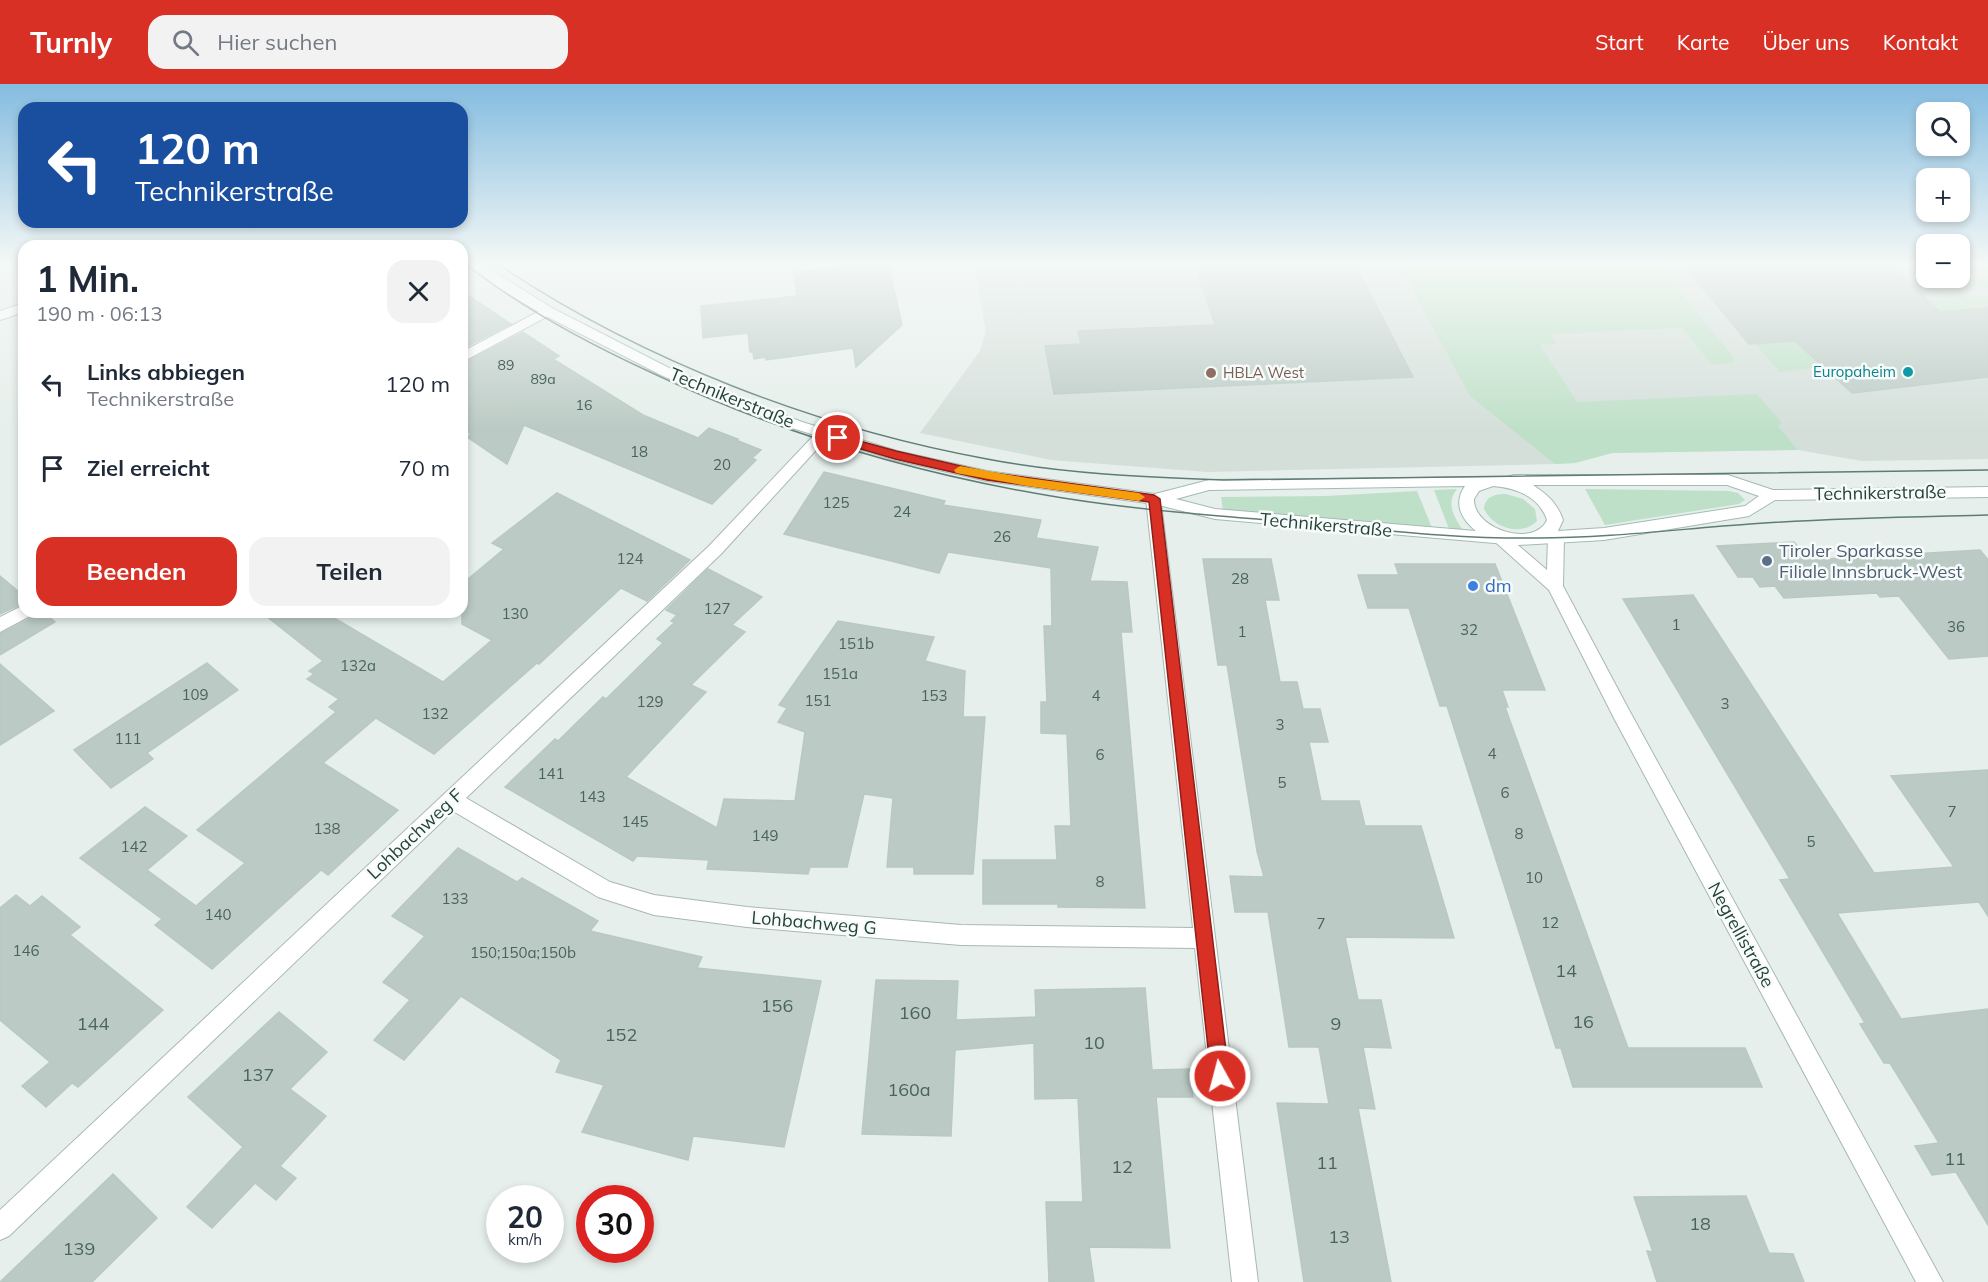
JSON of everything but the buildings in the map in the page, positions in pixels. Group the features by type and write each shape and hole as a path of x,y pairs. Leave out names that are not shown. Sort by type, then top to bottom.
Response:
{"street":[{"path":"468,355 533,319"},
{"name":"Technikerstraße","path":"562,319 668,373 823,434 895,455 987,476 1154,499 1215,514 1526,539 1555,530 1604,534 1749,511 1772,495"},
{"name":"Lohbachweg F","path":"0,1227 715,550 823,434"},
{"name":"Technikerstraße","path":"1154,499 1209,485 1574,478 1728,480 1772,495 1988,492"},
{"name":"Technikerstraße","path":"1496,536 1472,517 1466,507 1466,498 1470,490 1478,485 1497,481 1518,484 1542,496 1554,514 1555,530"},
{"path":"1154,499 1203,939 1245,1282"},
{"name":"Negrellistraße","path":"1555,530 1555,586"},
{"name":"Negrellistraße","path":"1496,536 1555,586 1627,725 1930,1282"},
{"path":"0,625 18,614"},
{"name":"Lohbachweg G","path":"452,800 605,890 654,905 747,917 961,935 1203,939"}],"shaded area":[{"path":"984,319 1988,319 1988,459 1862,461 1798,450 1612,453 1575,463 1555,464 1207,472 1051,460 920,433 980,351 986,331"}],"green space":[{"path":"1428,319 1702,319 1735,359 1732,363 1712,365 1682,328 1550,334 1556,344 1540,345 1577,402 1757,394 1782,423 1778,426 1798,450 1612,453 1575,463 1555,464 1470,396"},
{"path":"1786,319 1834,319 1734,326"},
{"path":"1805,340 1988,347 1780,372 1754,343"},
{"path":"1457,489 1451,504 1462,529 1449,529 1434,490"},
{"path":"1585,489 1729,491 1738,493 1745,500 1739,504 1605,525"},
{"path":"1417,491 1432,528 1223,510 1221,497 1326,496"},
{"path":"1506,494 1523,499 1535,509 1537,521 1523,529 1516,529 1501,525 1488,516 1484,509 1486,501 1494,495"}],"tram line":[{"path":"548,319 600,348 698,394 799,433 851,450 1009,489 1120,506 1414,533 1506,538 1590,537 1810,520 1988,515"},
{"path":"590,319 670,359 732,386 795,409 923,446 1046,468 1134,476 1223,480 1988,470"}],"slow traffic":[{"path":"960,470 987,476 1139,497"}],"place":[{"name":"Europaheim","path":"1908,372"},
{"name":"HBLA West","path":"1211,373"},
{"name":"Tiroler Sparkasse Filiale Innsbruck-West","path":"1767,561"},
{"name":"dm","path":"1473,586"}],"route":[{"path":"838,438 895,455 987,476 1154,499 1220,1076"}]}
